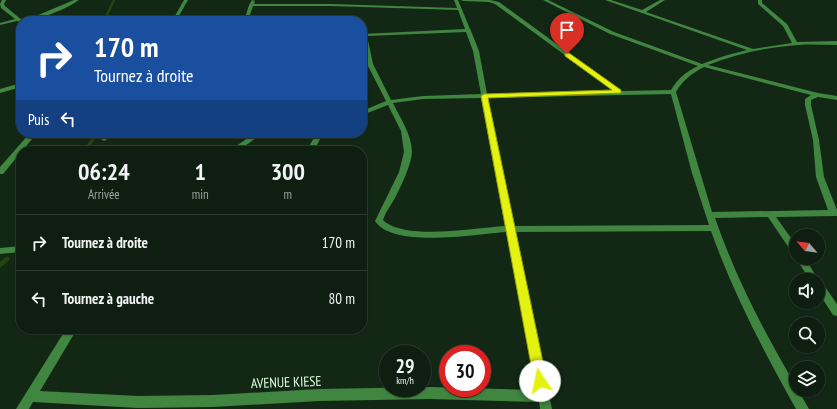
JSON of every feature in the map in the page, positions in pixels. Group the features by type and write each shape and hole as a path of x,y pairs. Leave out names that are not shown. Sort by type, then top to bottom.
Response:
{"street":[{"path":"4,0 2,8 16,17"},
{"path":"40,16 77,0"},
{"path":"177,16 186,0"},
{"path":"456,0 476,51 546,409"},
{"path":"463,0 489,1 497,3 619,92"},
{"path":"545,0 612,33 701,65 818,95 837,98"},
{"path":"607,0 752,50"},
{"path":"642,12 662,0"},
{"path":"760,0 760,3 785,25 795,44"},
{"path":"248,16 252,2 460,9"},
{"path":"0,24 16,21"},
{"path":"367,35 469,30"},
{"path":"803,409 770,352 743,300 722,252 715,228 702,194 673,92 674,87 681,80 701,65 752,50 795,44 837,43"},
{"path":"367,52 370,64 388,103 404,131 408,152 398,184 380,215 379,221 383,226 389,229 410,233 445,234 510,229 715,228"},
{"path":"0,91 16,86"},
{"path":"367,110 388,103 406,99 619,92 673,92"},
{"path":"710,215 835,213 820,177 816,140 808,105 808,99 811,96 818,95"},
{"path":"23,146 30,138"},
{"path":"240,146 252,138"},
{"path":"0,172 16,154"},
{"path":"770,214 789,242"},
{"path":"0,251 16,249"},
{"path":"825,294 837,312"},
{"path":"22,409 69,334"},
{"name":"AVENUE KIESE","path":"30,396 138,402 319,395 430,393 543,396"}],"waterway":[{"path":"106,16 114,0"},
{"path":"88,146 94,138"},
{"path":"0,265 7,259"}],"route":[{"path":"540,381 484,96 619,92 567,54"}]}
